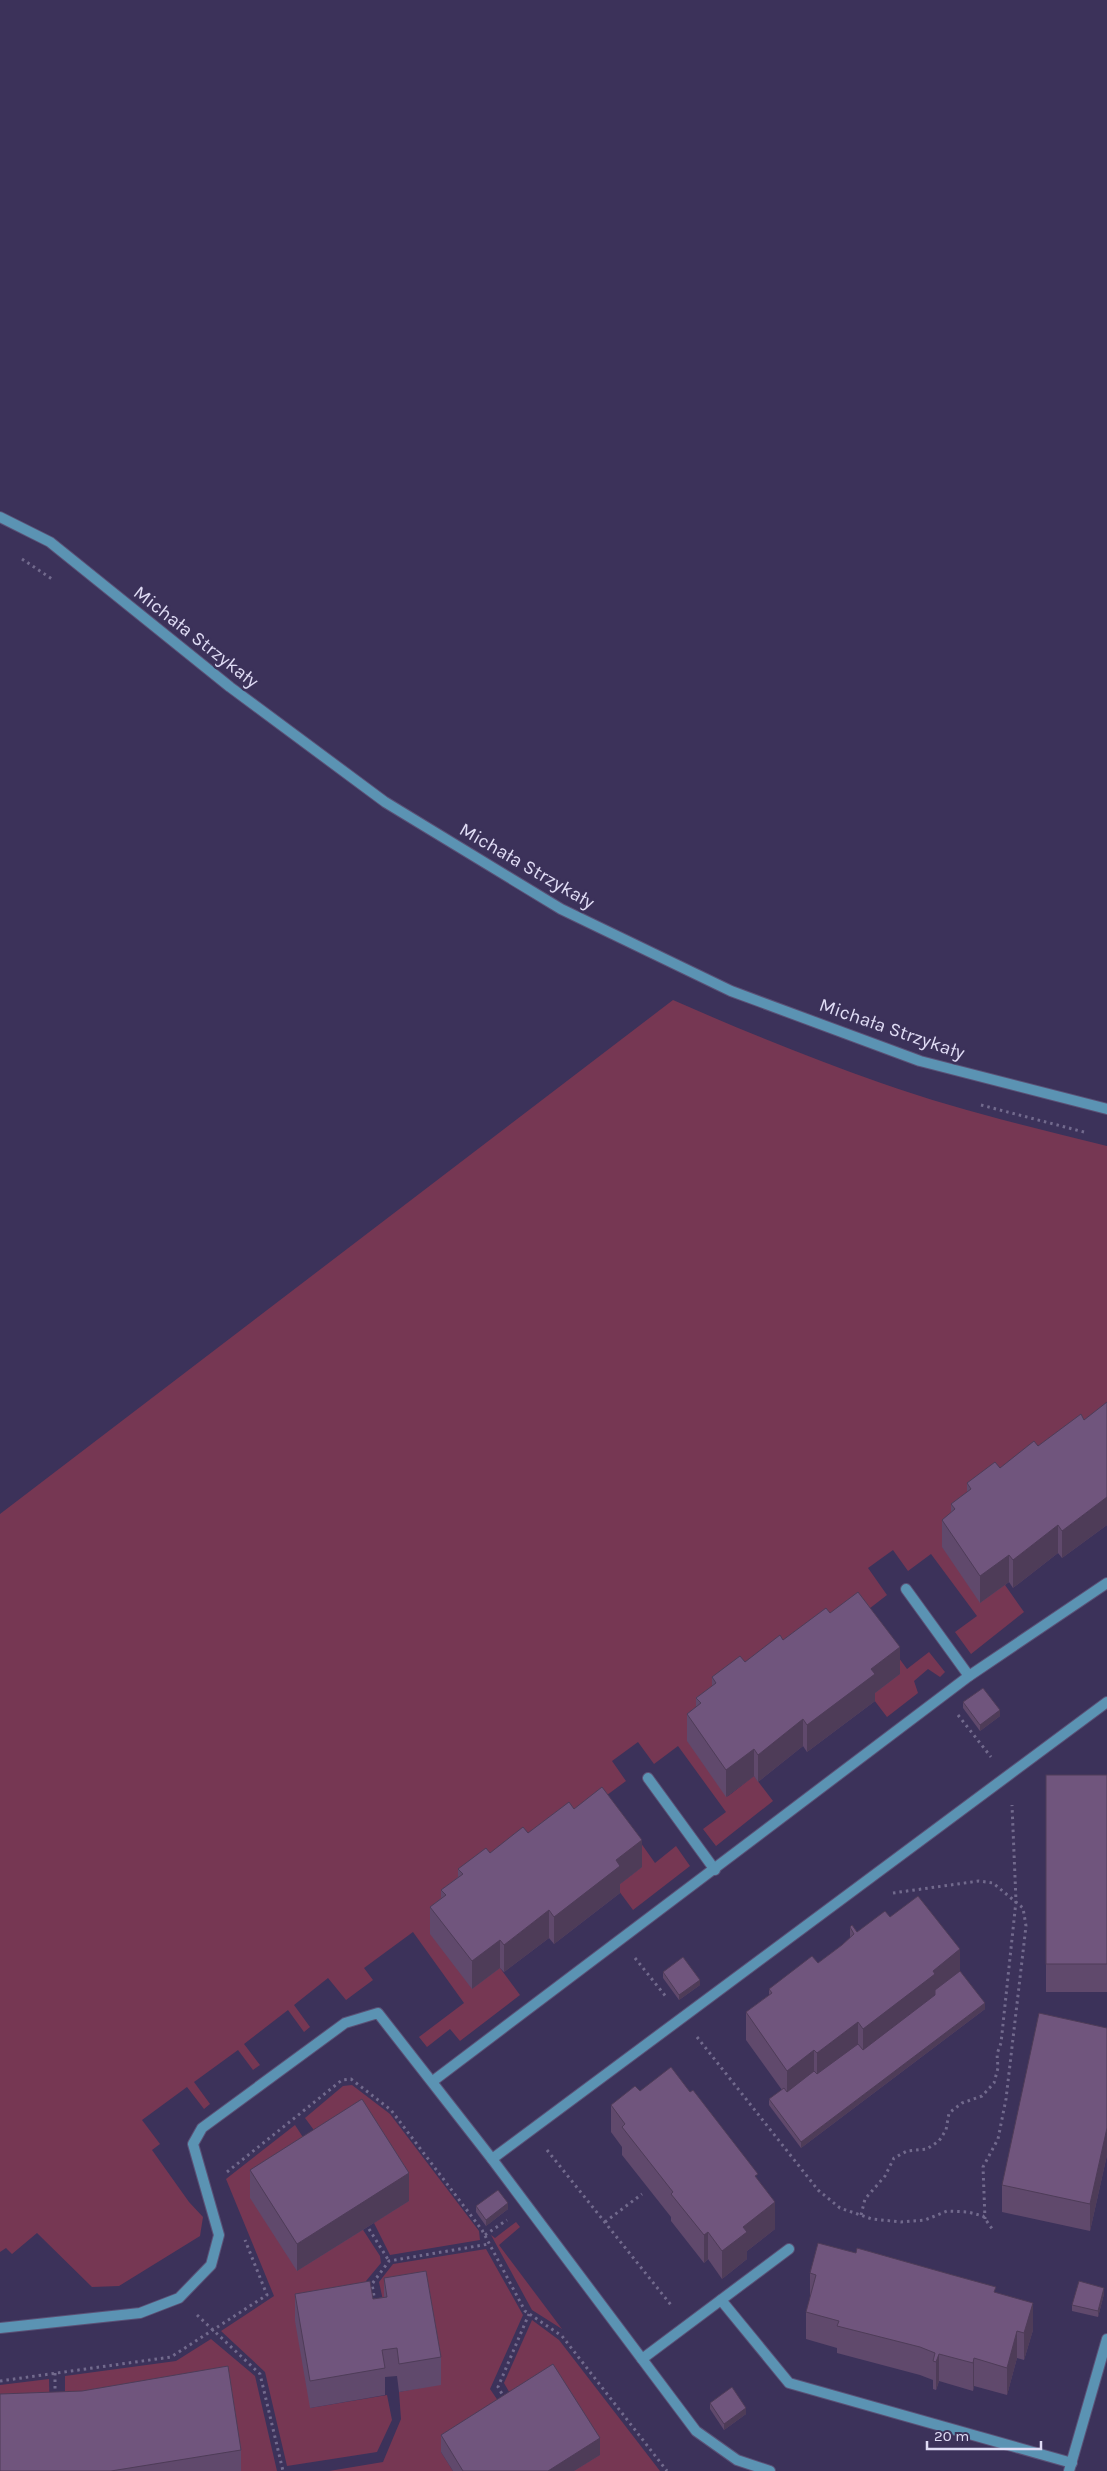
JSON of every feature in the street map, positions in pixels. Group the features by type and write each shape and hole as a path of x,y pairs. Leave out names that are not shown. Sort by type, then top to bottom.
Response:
{"street":[{"name":"Michała Strzykały","path":"0,517 50,542 230,687 385,802 561,909 731,991 920,1061 1107,1109"},
{"path":"433,2082 969,1676 1107,1583"},
{"path":"906,1589 969,1676"},
{"path":"492,2159 1107,1702"},
{"path":"648,1778 715,1870"},
{"path":"0,2328 140,2313 179,2298 211,2265 219,2235 193,2144 202,2128 345,2023 378,2013 492,2159 696,2431 737,2460 770,2471"},
{"path":"642,2359 789,2249"},
{"path":"721,2300 789,2383 1070,2467 1107,2339"}],"path":[{"path":"861,2215 865,2199 885,2176 894,2158 907,2151 927,2149 939,2141 946,2130 950,2113 962,2103 982,2096 994,2083 998,2068 997,2054 1001,2042 1016,1901 1011,1789 1006,1777 943,1696"},
{"path":"892,1893 979,1881 993,1883 1023,1908 1026,1926 1006,2099 998,2139 983,2167 985,2219"},
{"path":"621,1940 818,2190 840,2208 861,2215 901,2222 924,2220 947,2211 968,2212 983,2216 993,2230"},
{"path":"696,2036 704,2030"},
{"path":"220,2177 342,2080 351,2079 391,2110 482,2230 529,2314 562,2336 667,2471"},
{"path":"531,2130 687,2325"},
{"path":"605,2222 642,2194"},
{"path":"369,2229 389,2261"},
{"path":"0,2381 171,2357 267,2295 242,2232"},
{"path":"375,2303 372,2284 389,2261 489,2244"},
{"path":"179,2298 260,2374 283,2471"},
{"path":"506,2401 498,2387 529,2314"},
{"path":"55,2373 55,2398"}],"shaded area":[{"path":"673,1000 802,1054 909,1092 993,1117 1107,1146 1107,1430 1005,1585 1024,1612 971,1654 955,1632 977,1616 931,1554 908,1571 893,1550 868,1568 887,1595 865,1612 907,1669 929,1652 945,1672 940,1677 928,1669 914,1681 918,1693 887,1717 871,1696 858,1620 727,1797 754,1776 773,1801 716,1846 703,1829 726,1812 678,1746 654,1764 638,1742 612,1761 626,1781 607,1795 655,1863 676,1846 690,1866 633,1910 616,1887 642,1867 500,1968 520,1995 460,2041 450,2029 427,2047 419,2037 464,2003 413,1932 364,1968 373,1980 346,2000 328,1978 294,2005 310,2027 304,2032 288,2010 244,2044 260,2065 253,2070 238,2050 194,2082 210,2104 204,2109 187,2087 142,2120 160,2144 152,2150 189,2202 203,2217 200,2236 119,2286 92,2287 37,2233 12,2254 6,2248 0,2252 0,1514"},
{"path":"352,2085 390,2114 479,2231 480,2240 390,2255 374,2223 409,2200 328,2149 305,2118 343,2086"},
{"path":"295,2125 380,2256 381,2263 366,2281 370,2308 310,2408 387,2395 392,2420 377,2452 287,2466 265,2372 221,2331 274,2296 226,2179"},
{"path":"516,2222 520,2227 499,2245 562,2329 532,2310 491,2235 495,2238"},
{"path":"486,2249 523,2315 490,2389 505,2411 441,2452 453,2471 329,2471 383,2462 401,2419 399,2392 441,2384 384,2305 379,2282 393,2264"},
{"path":"532,2320 559,2340 660,2471 574,2471 516,2404 504,2383"},
{"path":"211,2339 255,2376 277,2471 240,2471 65,2419 65,2376 176,2361"},
{"path":"49,2379 50,2419 0,2421 0,2385"}],"building":[{"path":"1107,1402 1107,1497 1062,1531 1058,1525 1013,1560 1009,1555 980,1576 942,1520 955,1509 951,1504 971,1489 967,1483 995,1462 1000,1468 1034,1441 1038,1446 1081,1414 1084,1420"},
{"path":"858,1592 900,1647 871,1669 875,1674 807,1725 803,1719 758,1755 754,1749 726,1770 687,1714 701,1703 696,1698 716,1683 712,1677 740,1656 745,1662 780,1635 783,1640 826,1608 830,1613"},
{"path":"983,1688 1000,1710 980,1725 963,1702"},
{"path":"1046,1775 1107,1775 1107,1964 1046,1964"},
{"path":"602,1787 642,1840 616,1860 620,1866 554,1917 549,1910 504,1945 500,1940 472,1961 430,1907 446,1895 441,1890 463,1874 458,1869 486,1848 490,1853 523,1827 528,1833 569,1802 574,1809"},
{"path":"918,1896 960,1949 933,1971 935,1974 863,2029 858,2022 817,2053 814,2050 787,2071 746,2012 772,1993 769,1989 812,1956 818,1963 842,1945 854,1934 850,1927 852,1925 857,1932 885,1911 890,1917"},
{"path":"683,1957 700,1980 679,1995 663,1972"},
{"path":"960,1971 985,2003 801,2142 769,2099 784,2088 787,2092 814,2071 817,2074 858,2044 863,2050 935,1995 935,1990"},
{"path":"1039,2013 1107,2028 1107,2128 1090,2204 1002,2185"},
{"path":"671,2067 690,2092 693,2090 758,2174 755,2176 775,2202 743,2227 747,2232 722,2251 708,2232 704,2235 671,2194 673,2192 622,2127 625,2124 611,2105 635,2086 640,2091"},
{"path":"362,2099 409,2173 297,2244 250,2170"},
{"path":"498,2190 508,2203 486,2220 476,2206"},
{"path":"818,2243 856,2253 857,2248 996,2287 994,2292 1033,2303 1024,2333 1017,2331 1007,2368 974,2358 973,2363 939,2354 936,2362 933,2361 935,2353 920,2347 837,2326 839,2321 806,2312 816,2275 810,2273"},
{"path":"426,2271 441,2357 399,2364 397,2348 382,2350 385,2368 310,2381 295,2294 370,2281 373,2299 387,2297 384,2278"},
{"path":"1079,2281 1104,2288 1098,2311 1072,2305"},
{"path":"553,2364 600,2438 548,2471 463,2471 441,2435"},
{"path":"228,2366 241,2450 111,2471 0,2471 0,2394 82,2391"},
{"path":"732,2387 746,2408 724,2424 710,2403"}]}
